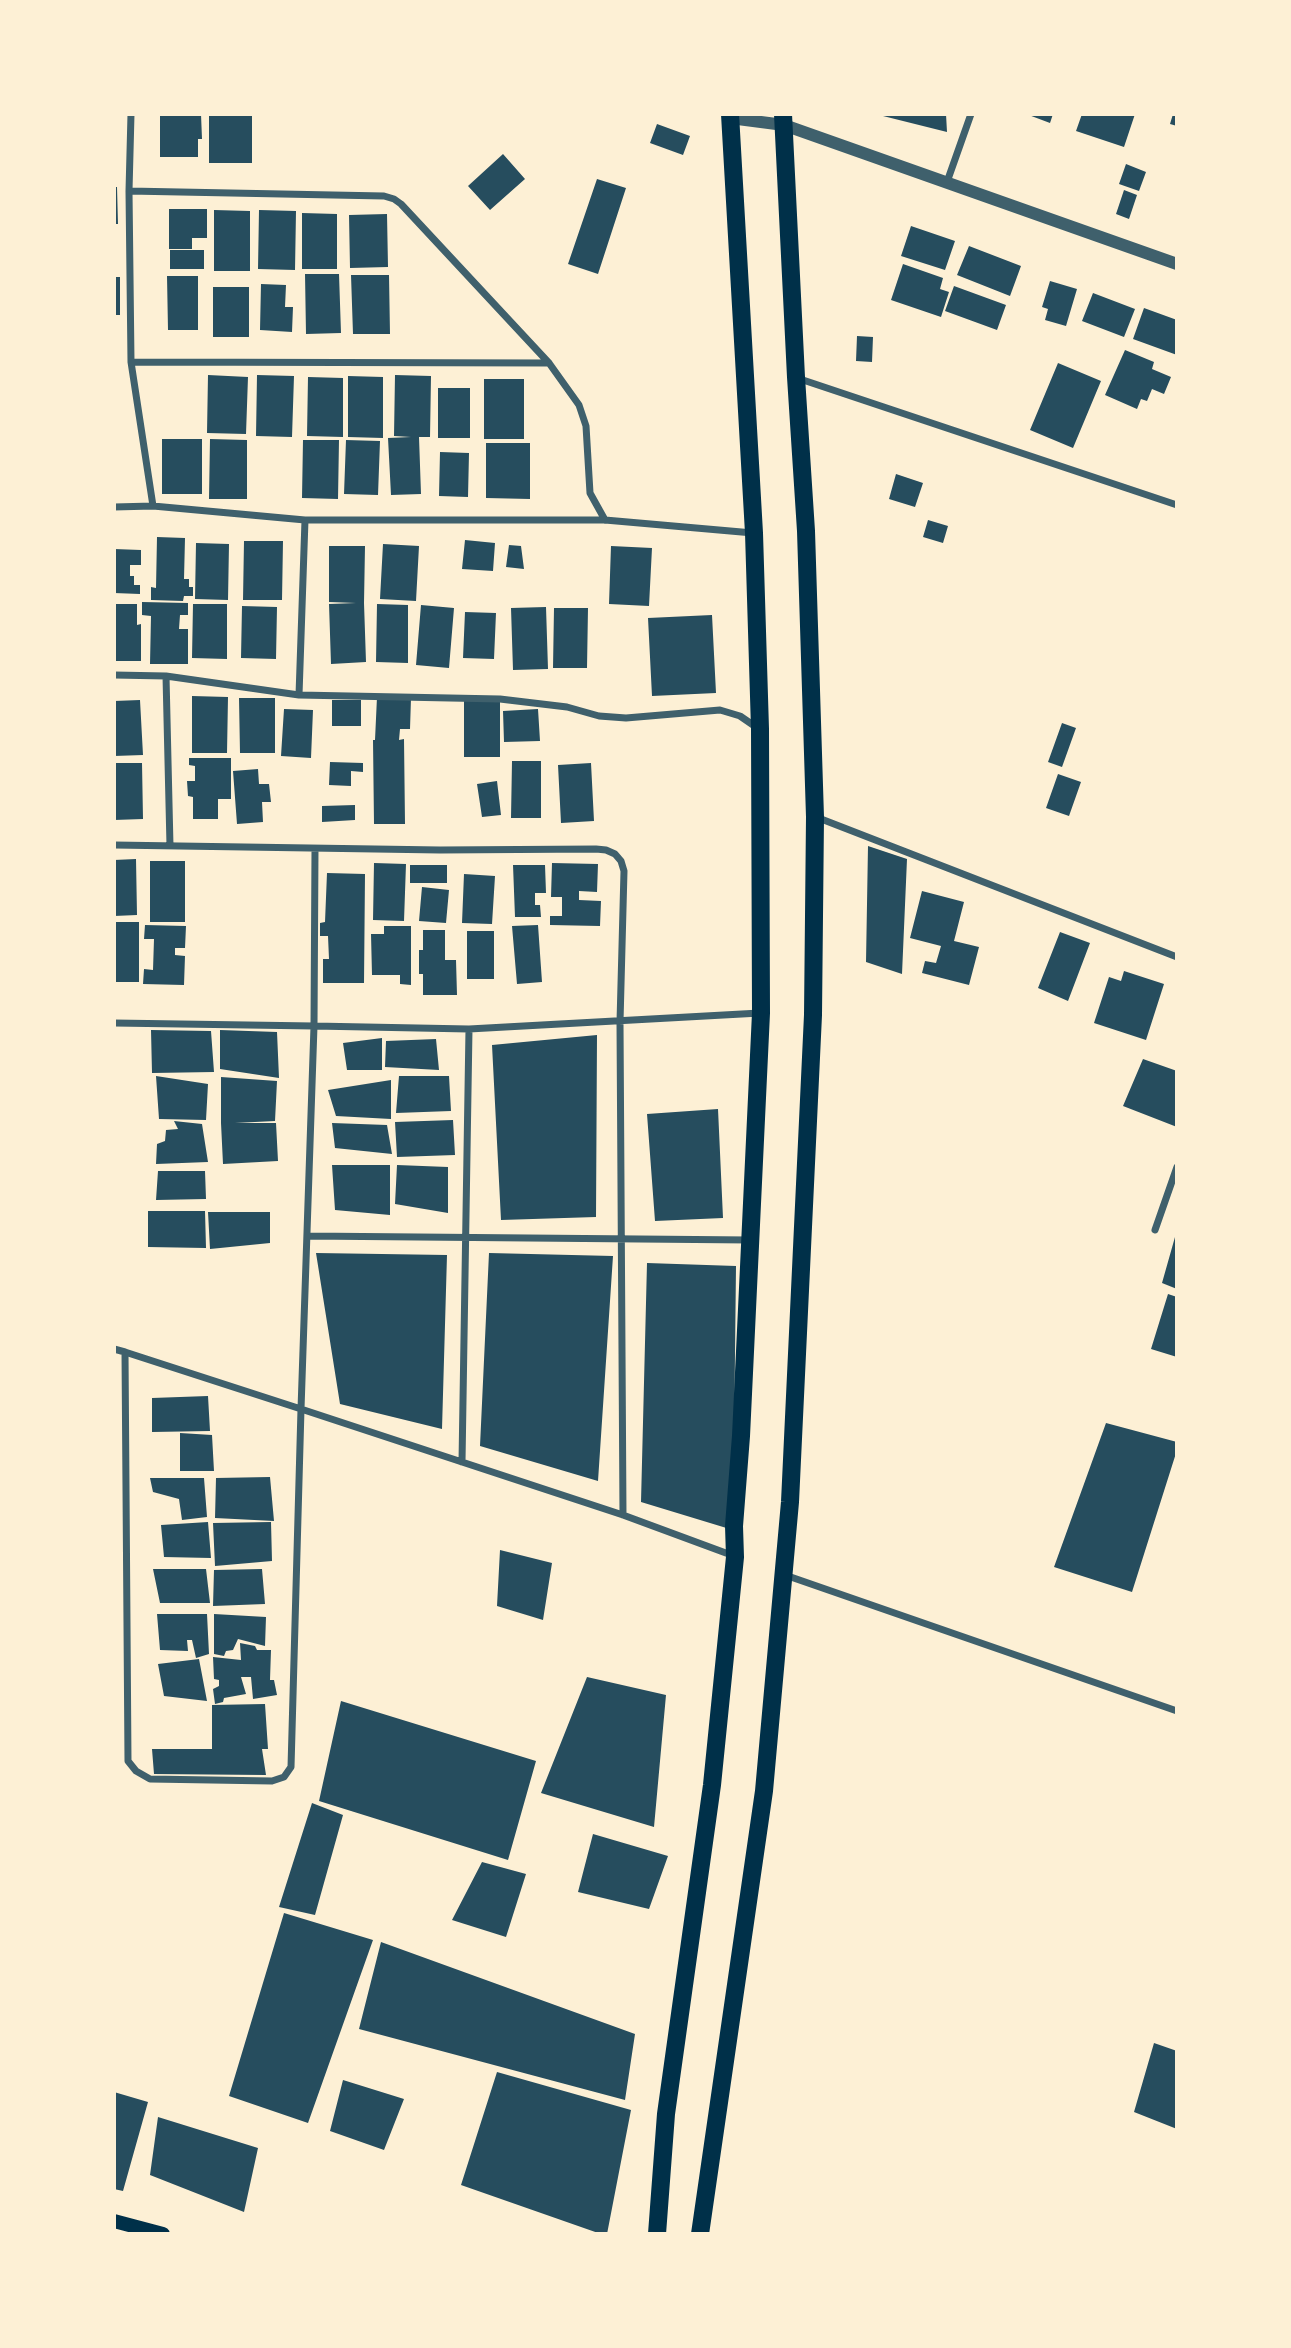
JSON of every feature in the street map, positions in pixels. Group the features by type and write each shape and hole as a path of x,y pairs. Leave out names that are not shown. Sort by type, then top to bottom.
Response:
{"main road":[{"path":"656,2234 666,2114 712,1784 735,1556 734,1526 761,1013 760,729 754,533 730,116"},
{"path":"700,2234 764,1791 790,1502 813,1028 815,817 806,531 784,119"},
{"path":"114,2221 163,2234"}],"street":[{"path":"131,114 131,362 153,506"},
{"path":"947,182 971,114"},
{"path":"730,116 784,119 947,182 1177,264"},
{"path":"129,191 384,196 394,199 549,363 579,405 586,426 590,493 605,520"},
{"path":"131,362 549,363"},
{"path":"796,377 1177,505"},
{"path":"114,507 153,506 305,520 605,520 754,533"},
{"path":"299,695 305,520"},
{"path":"114,675 166,676 299,695 500,699 626,718 720,710 740,716 760,729"},
{"path":"166,676 170,846"},
{"path":"815,817 1177,957"},
{"path":"114,845 315,849 596,849 614,854 621,862 624,871 620,1022 623,1515"},
{"path":"125,1352 128,1761 136,1771 150,1779 272,1781 284,1777 291,1767 314,1026 315,849"},
{"path":"114,1023 469,1029 761,1013"},
{"path":"462,1462 469,1029"},
{"path":"1155,1230 1177,1167"},
{"path":"307,1236 750,1240"},
{"path":"114,1349 623,1515 735,1556"},
{"path":"784,1575 1177,1711"}],"building":[{"path":"160,114 201,114 202,139 198,139 198,157 160,157"},
{"path":"209,114 252,114 252,163 209,163"},
{"path":"946,114 947,132 879,115"},
{"path":"1026,114 1053,114 1050,123"},
{"path":"1082,114 1135,114 1124,147 1076,131"},
{"path":"1173,114 1177,114 1177,126 1170,124"},
{"path":"657,124 690,136 683,155 650,143"},
{"path":"503,154 525,179 490,210 468,186"},
{"path":"1126,164 1146,172 1139,191 1119,184"},
{"path":"597,179 626,188 598,274 568,264"},
{"path":"114,187 117,187 118,224 114,224"},
{"path":"1124,190 1137,195 1129,219 1116,214"},
{"path":"169,209 207,209 207,238 192,238 192,249 169,249"},
{"path":"214,210 250,211 250,271 214,271"},
{"path":"259,210 296,211 295,270 258,269"},
{"path":"302,213 337,214 337,269 302,269"},
{"path":"387,214 388,267 350,268 349,215"},
{"path":"911,226 955,241 945,270 901,256"},
{"path":"969,246 1021,266 1010,296 957,275"},
{"path":"170,250 204,250 204,269 170,269"},
{"path":"903,264 943,278 940,289 949,292 941,317 891,300"},
{"path":"305,274 339,274 341,333 306,334"},
{"path":"351,275 389,275 390,334 353,334"},
{"path":"167,276 198,276 198,330 168,330"},
{"path":"114,277 120,277 120,315 114,315"},
{"path":"1050,281 1077,289 1066,326 1045,320 1048,309 1042,307"},
{"path":"261,284 286,285 285,307 293,307 292,332 260,330"},
{"path":"954,286 1006,305 997,330 945,311"},
{"path":"213,287 249,287 249,337 213,337"},
{"path":"1093,293 1135,309 1124,337 1082,321"},
{"path":"1144,308 1177,320 1177,355 1133,339"},
{"path":"857,336 873,337 872,362 856,361"},
{"path":"1125,350 1154,362 1152,369 1171,377 1164,394 1152,389 1147,401 1141,399 1137,409 1105,395"},
{"path":"1058,363 1101,381 1073,448 1030,430"},
{"path":"208,375 248,377 246,434 207,433"},
{"path":"257,375 294,376 292,437 256,436"},
{"path":"395,375 431,376 430,437 419,437 421,494 391,495 388,438 411,437 394,436"},
{"path":"348,376 383,377 383,438 348,437"},
{"path":"308,377 343,378 343,437 307,436"},
{"path":"484,379 524,379 524,439 484,439"},
{"path":"438,388 470,388 470,438 438,438"},
{"path":"162,439 202,439 202,494 162,494"},
{"path":"210,439 247,440 247,499 209,499"},
{"path":"303,440 339,440 338,499 302,498"},
{"path":"346,440 380,441 378,495 344,494"},
{"path":"486,443 530,443 530,499 486,498"},
{"path":"440,452 469,453 468,497 439,496"},
{"path":"896,474 923,483 915,507 889,499"},
{"path":"928,520 948,526 943,543 923,537"},
{"path":"157,537 185,538 184,579 189,579 193,596 184,596 183,601 151,600 151,587 156,588"},
{"path":"465,540 495,543 493,571 462,569"},
{"path":"244,541 283,541 282,600 243,600"},
{"path":"196,543 229,544 228,600 195,599"},
{"path":"383,544 419,546 416,601 380,599"},
{"path":"509,545 521,546 524,569 506,567"},
{"path":"329,546 365,546 366,662 331,664 329,604 356,603 329,602"},
{"path":"611,546 652,548 649,606 609,604"},
{"path":"114,549 141,550 141,565 130,565 130,576 134,576 134,585 140,585 140,594 114,593"},
{"path":"142,602 188,603 188,615 180,615 179,629 188,629 188,664 150,664 151,616 142,615"},
{"path":"114,604 137,604 137,625 141,624 141,661 114,661"},
{"path":"193,604 227,604 227,659 192,658"},
{"path":"377,604 408,605 408,663 376,662"},
{"path":"421,605 454,608 449,668 416,665"},
{"path":"242,606 277,607 276,659 241,658"},
{"path":"546,607 548,669 513,670 511,608"},
{"path":"554,608 588,608 587,668 553,668"},
{"path":"465,612 496,613 494,659 463,658"},
{"path":"712,615 716,693 652,696 648,618"},
{"path":"192,696 228,697 227,753 192,753"},
{"path":"377,697 411,698 410,729 400,729 399,740 404,739 405,824 374,824 373,740"},
{"path":"239,698 275,698 275,753 240,753"},
{"path":"464,698 500,699 500,757 464,757"},
{"path":"140,700 143,755 114,756 114,701"},
{"path":"332,700 361,700 361,726 332,726"},
{"path":"284,709 313,710 311,758 281,756"},
{"path":"538,709 540,741 504,742 503,711"},
{"path":"1062,723 1076,728 1062,767 1048,762"},
{"path":"189,758 231,758 231,799 218,799 218,819 193,819 193,797 188,796 187,781 195,781 195,766 189,765"},
{"path":"512,761 541,761 541,818 511,818"},
{"path":"330,762 363,763 363,772 351,771 351,786 329,785"},
{"path":"114,763 142,763 143,819 114,820"},
{"path":"591,763 594,821 561,823 558,765"},
{"path":"258,769 259,784 269,784 271,802 262,802 263,822 237,824 233,771"},
{"path":"1058,774 1081,782 1069,816 1046,808"},
{"path":"497,781 501,815 482,817 477,784"},
{"path":"355,805 355,820 322,822 322,806"},
{"path":"868,846 907,859 902,974 866,962"},
{"path":"136,859 137,915 114,916 114,860"},
{"path":"150,861 185,861 185,922 150,922"},
{"path":"374,863 406,864 404,921 373,920"},
{"path":"552,863 598,864 597,892 579,891 579,900 601,901 600,926 550,925 550,916 562,916 562,897 551,897"},
{"path":"410,865 447,865 447,883 410,883"},
{"path":"513,865 545,865 546,893 535,893 535,905 540,905 541,917 515,917"},
{"path":"327,873 365,874 364,983 323,983 323,959 329,959 328,936 320,936 320,923 325,922"},
{"path":"464,874 495,876 492,924 462,923"},
{"path":"422,887 449,890 446,923 419,921"},
{"path":"922,891 964,902 954,941 979,947 969,985 922,973 925,961 936,963 941,946 910,938"},
{"path":"114,922 139,922 139,982 114,982"},
{"path":"145,925 186,926 185,948 175,948 175,955 185,956 184,985 143,984 144,969 153,970 154,939 144,939"},
{"path":"538,925 542,982 517,984 512,926"},
{"path":"384,926 411,926 411,985 400,984 400,975 372,975 371,934 384,934"},
{"path":"423,930 445,930 445,960 456,960 457,995 423,995 423,974 419,974 419,950 423,950"},
{"path":"467,931 494,931 494,979 467,979"},
{"path":"1060,932 1090,943 1068,1001 1038,988"},
{"path":"1124,971 1164,984 1146,1040 1094,1023 1109,977 1121,981"},
{"path":"151,1030 211,1031 214,1072 152,1073"},
{"path":"220,1030 277,1032 279,1078 220,1069"},
{"path":"597,1035 596,1217 501,1220 492,1045"},
{"path":"382,1038 382,1070 347,1070 343,1043"},
{"path":"436,1039 439,1070 385,1067 386,1041"},
{"path":"1143,1059 1177,1071 1177,1127 1123,1106"},
{"path":"156,1076 208,1084 206,1120 159,1119"},
{"path":"399,1076 449,1076 451,1111 396,1113"},
{"path":"221,1077 277,1081 275,1121 235,1123 276,1123 278,1161 223,1164"},
{"path":"391,1080 391,1119 336,1116 328,1090"},
{"path":"718,1109 723,1218 655,1221 647,1114"},
{"path":"453,1120 455,1155 397,1157 395,1122"},
{"path":"174,1121 202,1124 208,1162 156,1164 157,1144 165,1141 166,1130 178,1129"},
{"path":"332,1123 387,1125 392,1154 335,1148"},
{"path":"332,1165 390,1165 390,1215 335,1210"},
{"path":"397,1165 448,1167 448,1213 395,1204"},
{"path":"158,1171 205,1171 206,1199 156,1200"},
{"path":"148,1211 205,1211 206,1248 148,1247"},
{"path":"208,1212 270,1212 270,1243 210,1249"},
{"path":"1175,1237 1177,1238 1177,1289 1162,1283"},
{"path":"316,1253 447,1255 442,1429 340,1404"},
{"path":"489,1253 613,1256 598,1481 480,1446"},
{"path":"647,1263 736,1266 733,1530 641,1502"},
{"path":"1168,1294 1177,1297 1177,1357 1151,1349"},
{"path":"208,1396 210,1431 152,1432 152,1398"},
{"path":"1106,1423 1177,1442 1177,1450 1132,1592 1054,1567"},
{"path":"180,1433 212,1435 214,1471 180,1471"},
{"path":"270,1477 274,1521 215,1518 216,1478"},
{"path":"150,1478 204,1478 207,1517 182,1520 179,1499 153,1492"},
{"path":"208,1522 211,1558 164,1557 161,1525"},
{"path":"271,1522 272,1561 215,1566 213,1523"},
{"path":"500,1550 552,1563 543,1620 497,1606"},
{"path":"153,1569 206,1569 210,1603 160,1603"},
{"path":"262,1569 265,1604 213,1606 214,1570"},
{"path":"157,1614 207,1614 209,1654 196,1658 192,1640 187,1640 188,1651 160,1650"},
{"path":"214,1614 266,1617 265,1646 238,1639 233,1650 226,1651 224,1656 214,1654"},
{"path":"240,1643 255,1646 257,1650 271,1650 270,1680 274,1680 277,1695 253,1699 251,1677 241,1677 246,1694 224,1698 223,1702 215,1704 213,1689 219,1686 219,1680 214,1679 213,1657 241,1660"},
{"path":"199,1659 207,1701 164,1696 158,1664"},
{"path":"587,1677 666,1695 654,1827 541,1793"},
{"path":"341,1701 536,1761 508,1860 319,1801"},
{"path":"265,1704 268,1749 262,1749 266,1775 154,1774 152,1749 212,1749 212,1705"},
{"path":"312,1803 343,1815 315,1915 279,1907"},
{"path":"593,1834 668,1856 649,1909 578,1892"},
{"path":"482,1862 526,1874 506,1937 452,1920"},
{"path":"284,1913 373,1940 308,2123 229,2096"},
{"path":"381,1942 635,2034 625,2100 359,2029"},
{"path":"1154,2043 1177,2051 1177,2129 1134,2112"},
{"path":"497,2072 631,2110 607,2234 461,2185"},
{"path":"343,2080 404,2099 384,2150 330,2131"},
{"path":"114,2092 148,2102 123,2191 114,2189"},
{"path":"158,2117 258,2148 244,2212 150,2175"}]}
